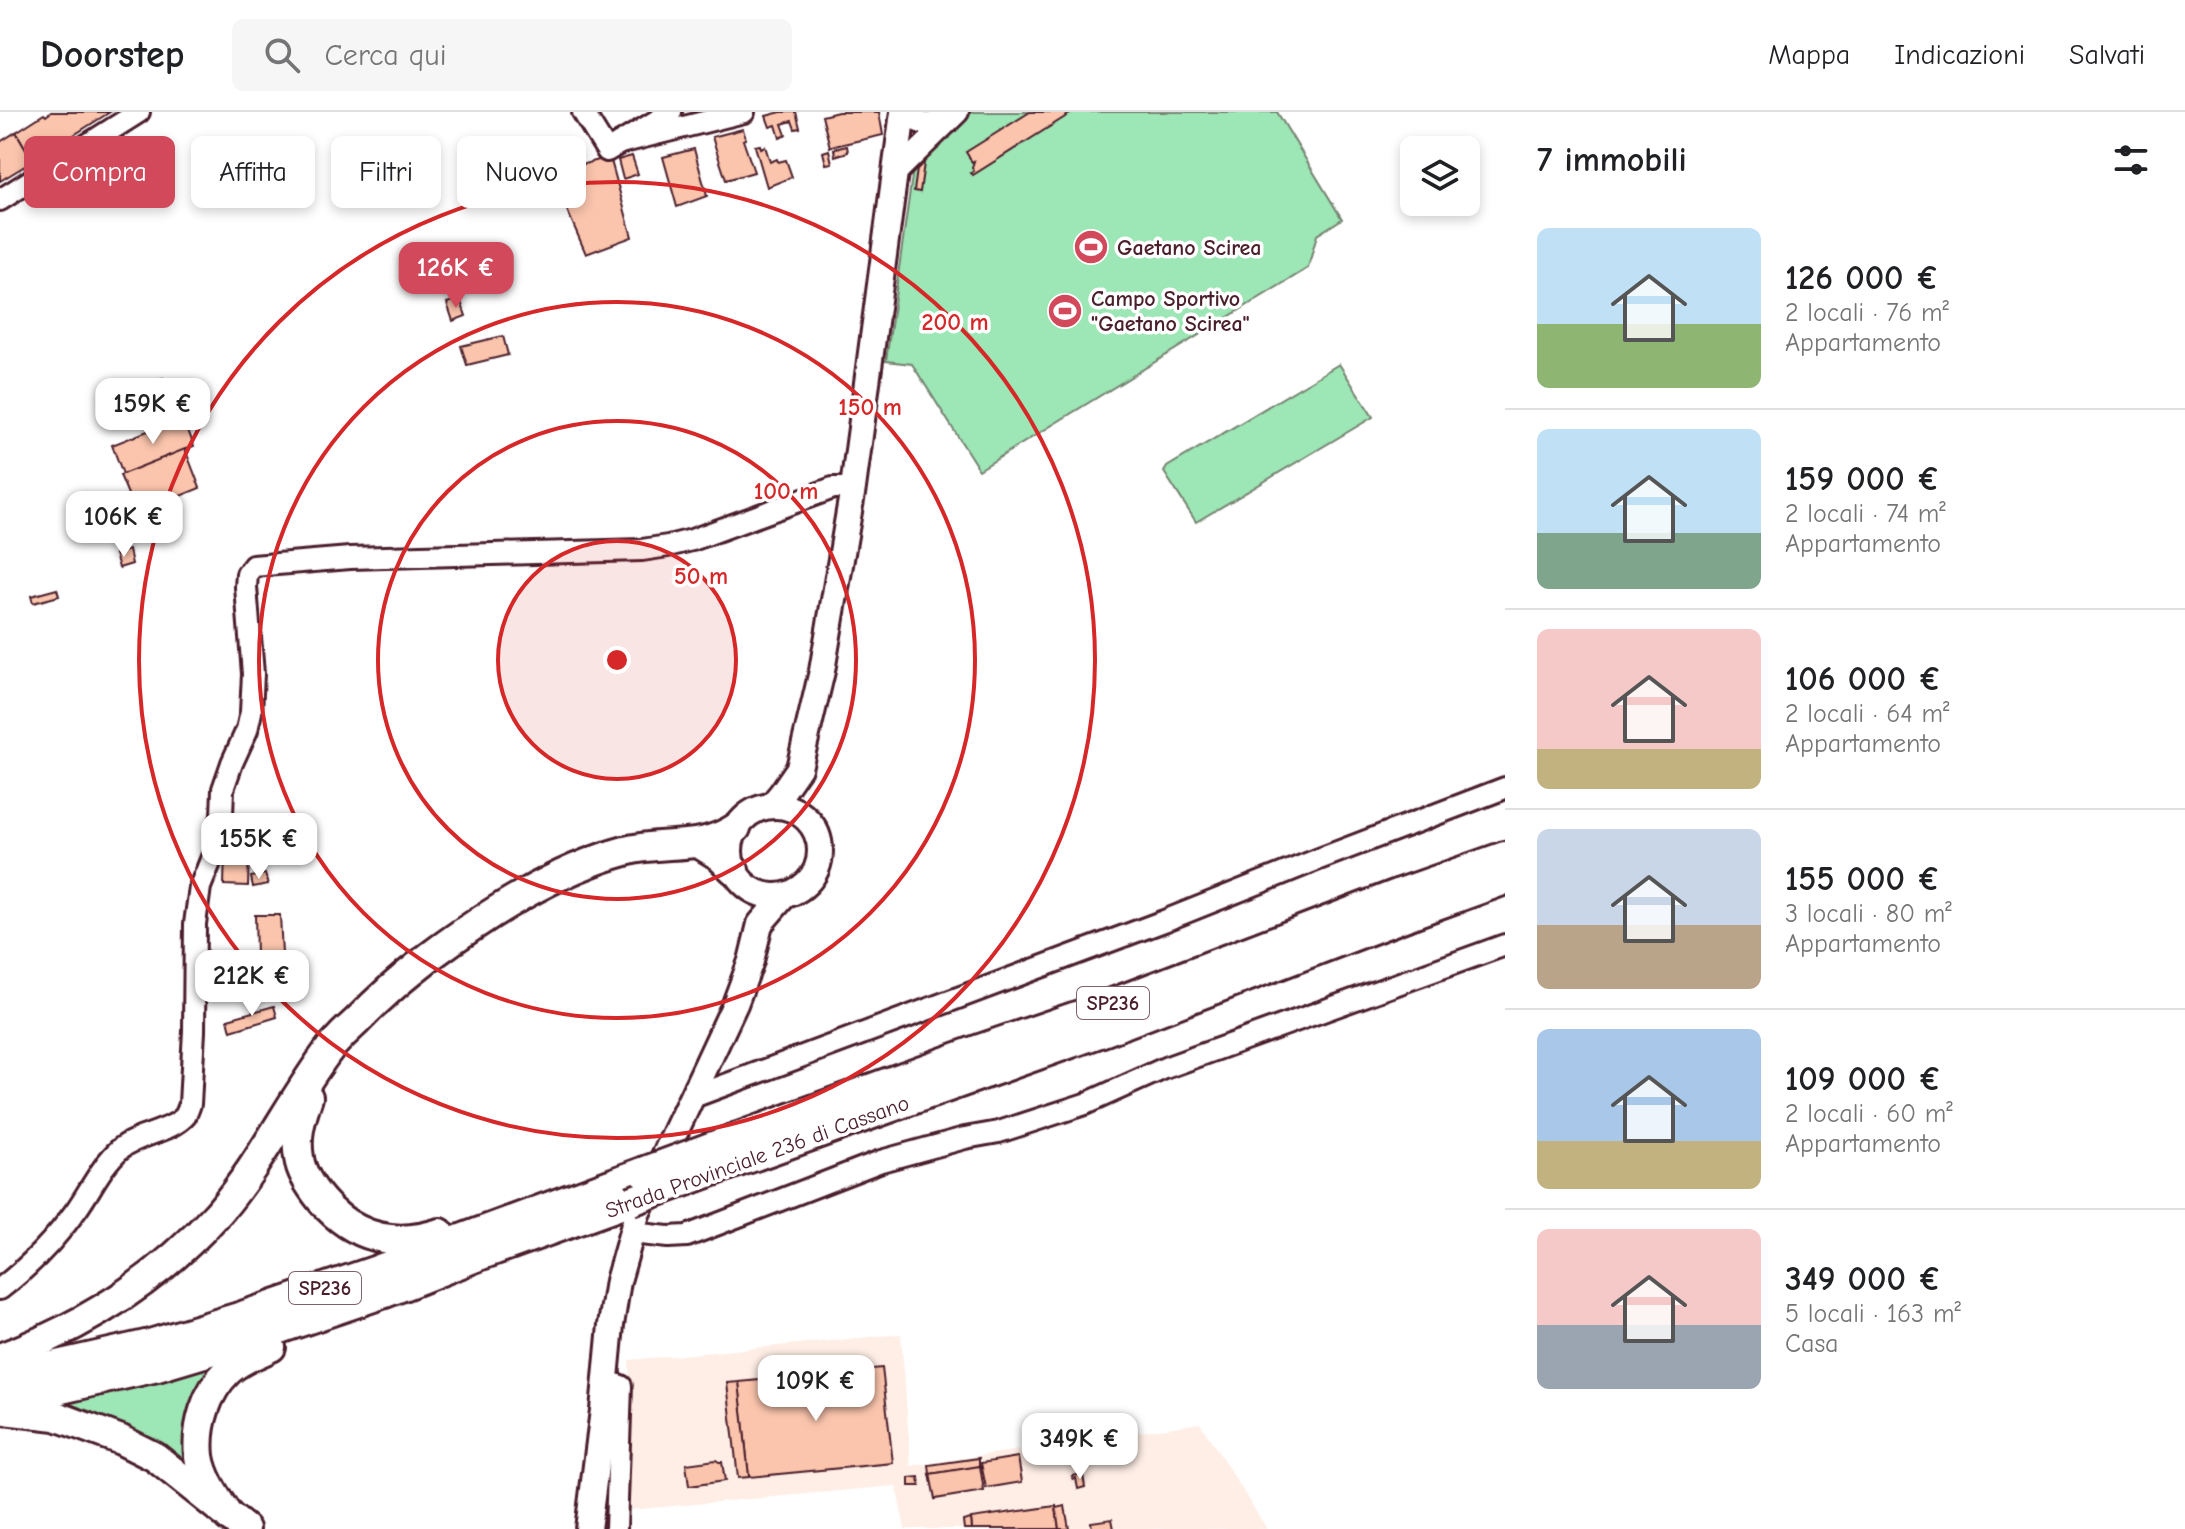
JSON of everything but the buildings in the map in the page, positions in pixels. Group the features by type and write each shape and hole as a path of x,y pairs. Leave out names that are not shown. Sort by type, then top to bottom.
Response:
{"highway":[{"path":"0,1358 71,1328 111,1305 182,1250 247,1176 332,1046 389,988 472,925 542,885 590,863 648,846 700,844 716,840 736,828"},
{"path":"700,844 718,855 741,879"},
{"name":"Strada Provinciale 236 di Cassano","path":"0,1403 157,1367 385,1293 631,1201 723,1155 977,1050 1097,1009 1505,856"},
{"name":"Strada Provinciale 236 di Cassano","path":"0,1378 150,1344 236,1318 377,1270 643,1172 723,1155 1118,1026 1505,880"},
{"path":"332,1046 298,1126 299,1160 312,1189 333,1214 363,1234 390,1239 430,1236 548,1193 643,1172"},
{"path":"237,1523 210,1488 199,1458 200,1429 207,1399 228,1371 245,1359 304,1332 400,1297 484,1254"},
{"path":"0,1409 56,1416 121,1440 155,1457 237,1523"}],"main road":[{"path":"741,879 759,894 784,896 798,891 810,881 818,867 821,852 818,837 803,805 799,768 822,671 853,488 903,112"},
{"path":"771,806 799,768"},
{"path":"588,1529 611,1325 618,1281 631,1233 735,1004 751,961 760,924 756,905 730,856 731,842 736,828 757,809 786,807 800,813 811,823"},
{"path":"760,924 784,896"}],"street":[{"path":"0,200 139,112"},
{"path":"583,112 614,147"},
{"path":"614,147 671,112"},
{"path":"614,147 744,112"},
{"path":"903,112 920,124 931,125 956,112"},
{"path":"896,173 956,112"},
{"path":"0,1289 34,1261 60,1233 108,1163 122,1148 147,1134 172,1126 186,1115 190,1104 195,924 200,887 219,829 223,789 251,712 253,674 246,587 247,574 253,566 350,558 642,550 692,540 833,488 853,488"},
{"path":"693,1097 1164,921 1505,788"},
{"path":"631,1233 687,1236 881,1161 999,1132 1085,1104 1165,1068 1505,945"},
{"path":"605,1380 621,1386 616,1529"}],"shaded area":[{"path":"901,1334 911,1466 1200,1423 1267,1529 905,1529 896,1486 629,1510 629,1360"}],"green space":[{"name":"Campo Sportivo \"Gaetano Scirea\"","path":"964,112 1277,112 1342,219 1317,235 1308,268 979,470 912,364 886,361 914,162"},
{"path":"1339,364 1373,417 1196,522 1164,472 1167,467"},
{"path":"212,1361 218,1365 188,1467 57,1402"}],"place":[{"name":"Gaetano Scirea","path":"1091,247"},
{"name":"Campo Sportivo \"Gaetano Scirea\"","path":"1065,311"}]}
